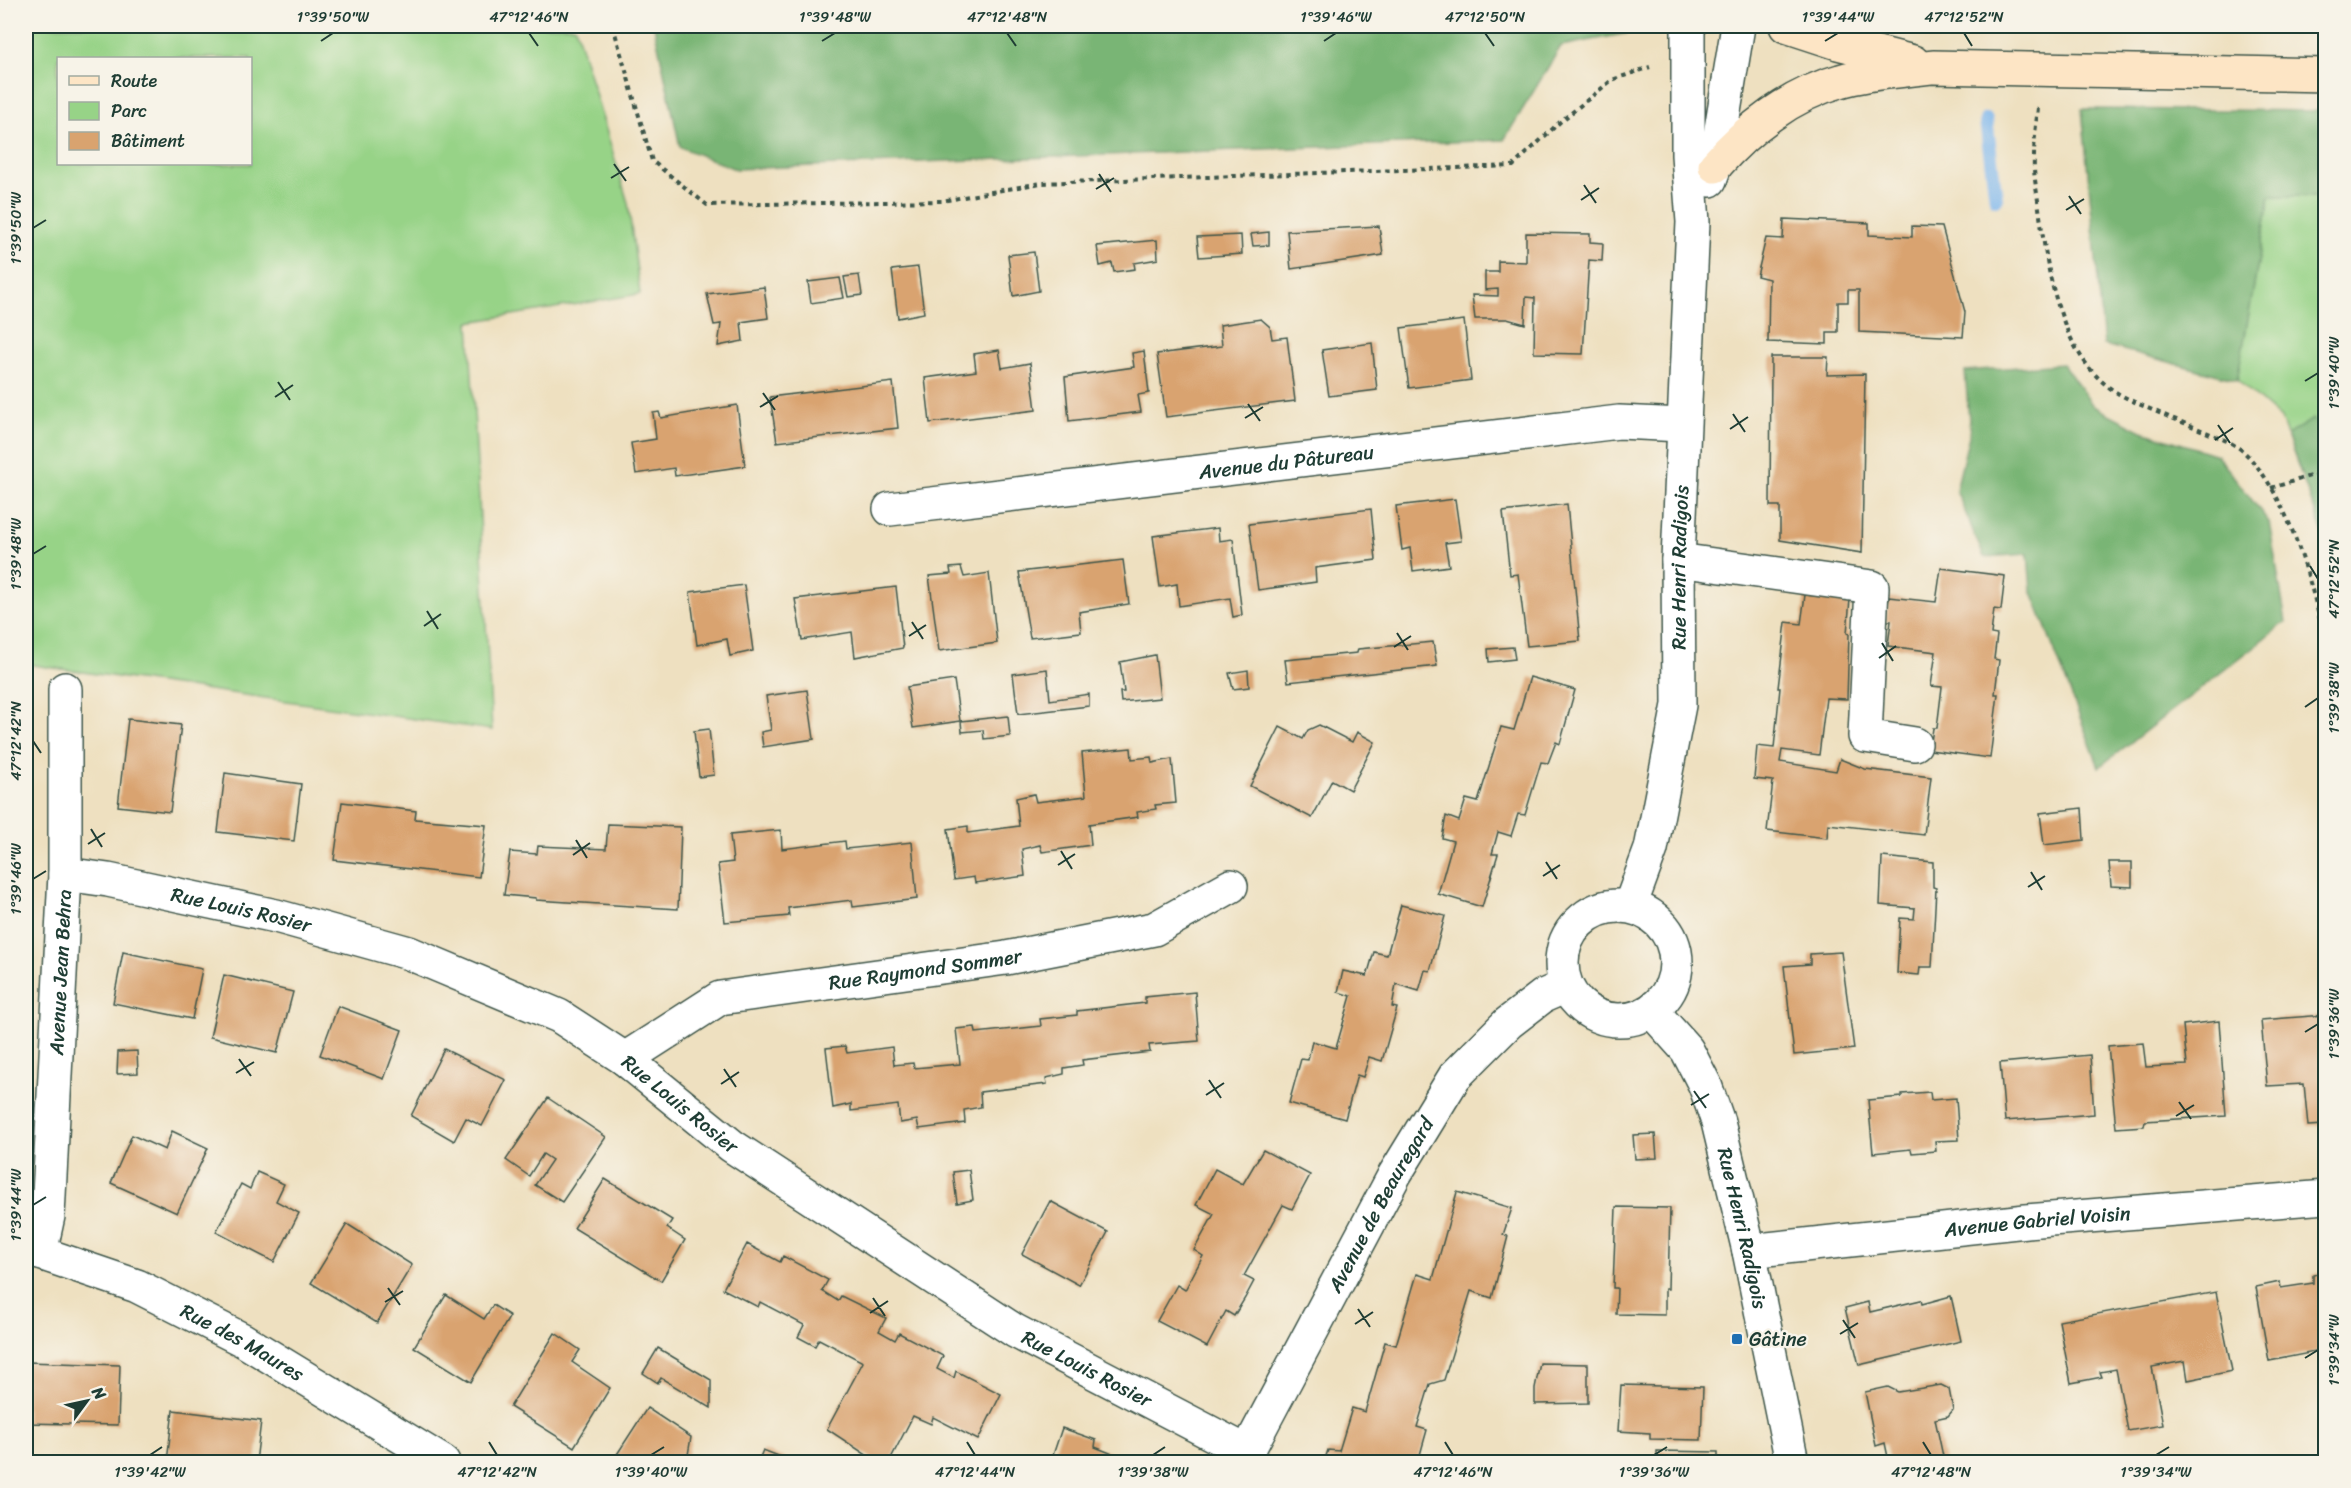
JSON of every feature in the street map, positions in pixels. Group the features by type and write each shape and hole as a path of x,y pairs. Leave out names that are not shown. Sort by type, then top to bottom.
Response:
{"main road":[{"path":"1786,26 1838,44 1932,67"},
{"path":"1715,166 1730,149 1750,133 1807,93 1840,81 1932,67 2325,75"}],"street":[{"name":"Rue Henri Radigois","path":"1693,222 1715,166 1738,26"},
{"name":"Rue Henri Radigois","path":"1630,906 1651,849 1679,705 1678,560 1682,425 1693,222 1688,155 1689,40"},
{"name":"Avenue du Pâtureau","path":"890,509 1619,422 1682,425"},
{"path":"1678,560 1872,587 1865,736 1915,744"},
{"name":"Avenue Jean Behra","path":"33,1252 48,1216 65,873 65,688"},
{"name":"Rue Louis Rosier","path":"65,873 276,916 409,953 559,1016 625,1059 732,1146 1015,1331 1244,1457"},
{"name":"Rue Raymond Sommer","path":"625,1059 720,998 1006,958 1154,928 1231,886"},
{"path":"1610,906 1630,906 1646,912 1659,922 1670,936 1676,951 1676,968 1673,985 1664,1000 1652,1011 1637,1018 1620,1021 1603,1018 1588,1011 1575,1000 1566,986 1562,966 1564,945 1574,927 1590,913 1610,906"},
{"name":"Avenue de Beauregard","path":"1244,1457 1395,1174 1455,1076 1508,1023 1543,996 1566,986"},
{"name":"Rue Henri Radigois","path":"1652,1011 1687,1050 1705,1085 1718,1122 1749,1251 1792,1462"},
{"name":"Avenue Gabriel Voisin","path":"1749,1251 2026,1221 2325,1197"},
{"name":"Rue des Maures","path":"33,1252 137,1286 243,1340 443,1462"}],"path":[{"path":"614,26 652,161 707,205 942,201 1041,183 1513,166 1560,122 1612,80 1689,40"},
{"path":"2041,68 2034,160 2042,227 2055,296 2068,332 2079,354 2098,379 2118,393 2233,444 2250,457 2271,488 2305,563 2325,645"},
{"path":"2271,488 2320,473 2325,469"}],"green space":[{"path":"26,26 575,26 628,203 640,294 469,322 492,730 26,664"},
{"path":"654,26 1634,26 1634,32 1561,46 1504,140 735,169 680,147"},
{"path":"2082,109 2325,111 2325,196 2270,196 2237,380 2104,345"},
{"path":"2270,196 2325,196 2325,539 2281,419 2237,380"},
{"path":"2063,364 2093,406 2142,431 2217,455 2269,522 2286,622 2099,767 2031,589 2028,554 1984,557 1956,490 1970,432 1965,371"},
{"path":"2313,419 2325,431 2325,539 2287,435"}],"building":[{"path":"1784,219 1869,223 1869,235 1912,237 1912,226 1942,227 1965,312 1963,337 1859,332 1859,290 1848,290 1848,302 1838,302 1838,332 1827,332 1827,344 1768,342 1769,279 1757,276 1766,238 1783,239"},
{"path":"1379,226 1383,255 1291,269 1287,231"},
{"path":"1269,232 1269,245 1253,246 1251,234"},
{"path":"1526,233 1590,234 1590,242 1603,243 1602,261 1589,260 1583,354 1534,353 1535,298 1526,297 1525,324 1507,319 1475,319 1472,295 1498,296 1498,289 1485,290 1485,272 1498,272 1498,261 1526,262"},
{"path":"1241,235 1242,254 1199,257 1197,237"},
{"path":"1157,240 1158,259 1134,263 1135,269 1114,272 1112,263 1100,266 1097,246"},
{"path":"1034,252 1039,291 1013,296 1008,255"},
{"path":"918,267 924,313 898,318 892,270"},
{"path":"859,275 862,295 848,297 844,277"},
{"path":"840,278 844,298 811,303 808,282"},
{"path":"764,287 768,318 741,322 743,341 718,346 721,324 714,325 707,294"},
{"path":"1261,319 1270,327 1272,339 1287,337 1295,401 1166,417 1157,354 1222,346 1220,325"},
{"path":"1464,320 1471,380 1409,388 1401,328"},
{"path":"1372,343 1377,390 1329,396 1322,350"},
{"path":"999,350 1002,368 1030,363 1036,410 930,423 925,378 976,371 974,354"},
{"path":"1144,351 1149,393 1138,395 1141,412 1069,421 1065,377 1134,367 1132,353"},
{"path":"1771,357 1828,357 1827,375 1865,374 1862,553 1780,540 1780,506 1770,506"},
{"path":"893,382 898,428 777,442 770,397"},
{"path":"737,405 745,466 675,476 674,468 636,474 631,443 656,439 653,413 659,412 661,418"},
{"path":"1455,499 1461,541 1445,543 1449,566 1413,571 1410,548 1402,550 1396,506"},
{"path":"1567,504 1580,641 1527,646 1518,574 1510,575 1503,512"},
{"path":"1371,509 1376,560 1315,568 1316,582 1258,590 1249,524"},
{"path":"1218,528 1219,541 1233,539 1242,615 1233,617 1230,598 1179,606 1177,584 1160,587 1153,536"},
{"path":"1123,560 1129,604 1079,612 1081,632 1030,638 1019,572"},
{"path":"961,567 964,577 989,573 997,643 939,651 929,576 951,574 950,568"},
{"path":"1941,568 2005,576 2001,610 1994,609 1991,634 1997,635 1994,659 1999,660 1995,694 1998,694 1990,758 1930,750 1933,728 1937,728 1942,687 1931,686 1936,652 1888,646 1891,621 1886,621 1889,597 1936,602"},
{"path":"744,585 753,651 730,656 727,639 697,645 690,592"},
{"path":"896,587 903,648 855,657 852,632 802,640 795,599"},
{"path":"1805,595 1850,599 1847,633 1849,634 1847,699 1826,698 1819,755 1782,750 1780,762 1836,771 1840,759 1865,769 1931,777 1924,835 1828,824 1827,838 1767,831 1773,781 1754,779 1757,746 1774,748 1786,622 1801,624"},
{"path":"1433,642 1437,666 1288,682 1285,660 1357,653 1358,649"},
{"path":"1513,647 1515,659 1489,662 1488,649"},
{"path":"1155,655 1160,698 1121,702 1120,692 1124,692 1120,662"},
{"path":"1047,669 1050,700 1089,694 1089,706 1018,714 1013,674"},
{"path":"1248,670 1249,687 1233,689 1229,673"},
{"path":"1530,677 1575,690 1560,744 1556,742 1548,763 1541,762 1525,815 1518,814 1511,836 1498,832 1492,854 1498,854 1482,907 1438,894 1453,841 1442,838 1446,816 1459,821 1466,799 1478,802 1501,727 1514,730"},
{"path":"954,680 960,721 913,728 907,687"},
{"path":"807,690 814,739 763,747 761,732 771,730 766,696"},
{"path":"1008,716 1010,736 984,739 983,730 962,732 961,721"},
{"path":"128,719 181,725 170,812 118,806"},
{"path":"1319,725 1352,742 1357,732 1375,742 1350,790 1332,780 1312,818 1250,786 1280,727 1303,739 1308,730"},
{"path":"709,729 714,775 699,777 694,731"},
{"path":"1131,748 1132,759 1151,757 1152,763 1172,759 1176,803 1155,805 1156,809 1137,812 1138,817 1089,824 1091,845 1042,852 1040,845 1022,849 1025,876 975,883 974,877 954,880 948,829 968,826 968,833 1019,826 1016,798 1034,794 1036,802 1086,796 1082,753"},
{"path":"225,773 301,784 294,841 218,832"},
{"path":"342,802 416,811 415,819 486,825 479,877 334,860"},
{"path":"2082,808 2084,840 2044,845 2040,813"},
{"path":"608,824 681,827 678,909 536,900 536,898 504,895 510,852 537,854 538,846 606,849"},
{"path":"781,830 782,849 845,841 846,849 912,842 917,899 853,907 852,900 788,908 789,916 725,922 718,864 733,862 730,835"},
{"path":"1882,857 1933,862 1933,887 1936,888 1932,967 1920,967 1919,975 1897,973 1900,918 1914,919 1915,908 1880,905"},
{"path":"2109,862 2132,862 2132,887 2111,886"},
{"path":"1401,905 1445,916 1430,971 1425,970 1419,991 1396,984 1392,1007 1397,1008 1382,1061 1369,1057 1363,1077 1357,1075 1345,1119 1289,1103 1301,1059 1308,1060 1312,1041 1336,1048 1351,996 1338,992 1343,971 1367,976 1374,952 1387,955"},
{"path":"123,952 202,969 192,1019 113,1003"},
{"path":"1841,952 1854,1049 1794,1055 1784,966 1810,964 1810,954"},
{"path":"224,975 293,992 277,1053 210,1037"},
{"path":"1195,992 1199,1041 1149,1045 1150,1052 1082,1060 1083,1065 1064,1068 1064,1074 1046,1078 1047,1084 980,1092 981,1107 964,1110 965,1123 919,1129 917,1120 900,1123 898,1105 851,1111 851,1104 833,1108 826,1048 845,1046 847,1053 892,1047 894,1065 913,1063 914,1068 960,1064 956,1029 975,1027 976,1033 1041,1026 1040,1019 1077,1015 1077,1011 1145,1003 1145,997"},
{"path":"338,1006 402,1030 384,1079 320,1055"},
{"path":"2325,1015 2325,1125 2308,1126 2304,1084 2267,1086 2261,1020"},
{"path":"2219,1021 2226,1116 2145,1121 2144,1126 2116,1128 2108,1046 2143,1043 2146,1067 2187,1065 2183,1025"},
{"path":"444,1049 506,1080 482,1126 466,1118 454,1141 411,1116"},
{"path":"137,1051 138,1073 117,1074 118,1052"},
{"path":"2090,1055 2094,1114 2005,1121 2000,1063"},
{"path":"1930,1092 1931,1100 1956,1098 1959,1140 1935,1141 1936,1151 1912,1153 1911,1149 1873,1153 1868,1100"},
{"path":"548,1098 606,1137 562,1202 535,1185 552,1160 543,1154 529,1176 506,1160"},
{"path":"172,1131 208,1148 177,1213 111,1183 132,1135 165,1150"},
{"path":"1655,1134 1657,1158 1635,1159 1633,1135"},
{"path":"1263,1150 1310,1175 1292,1209 1283,1205 1244,1276 1254,1281 1245,1298 1234,1316 1226,1311 1207,1347 1157,1321 1177,1285 1185,1290 1203,1256 1194,1250 1214,1214 1196,1205 1215,1169 1243,1184"},
{"path":"969,1170 973,1200 957,1203 953,1172"},
{"path":"257,1172 284,1184 276,1201 299,1213 274,1262 216,1232 241,1184 250,1189"},
{"path":"605,1179 672,1220 667,1228 685,1240 661,1281 574,1228"},
{"path":"1457,1192 1512,1208 1503,1235 1508,1236 1492,1298 1471,1291 1444,1380 1430,1384 1417,1427 1427,1430 1418,1462 1327,1462 1325,1459 1328,1450 1339,1451 1352,1408 1365,1412 1385,1342 1396,1345 1417,1274 1433,1279"},
{"path":"1050,1201 1108,1232 1079,1285 1022,1254"},
{"path":"1616,1207 1670,1208 1665,1315 1616,1314 1617,1288 1613,1288"},
{"path":"347,1224 412,1265 377,1323 311,1283"},
{"path":"747,1244 780,1262 783,1256 828,1280 822,1291 838,1301 841,1296 886,1318 879,1331 895,1340 899,1333 943,1356 937,1369 954,1378 956,1371 1001,1394 978,1440 933,1417 931,1424 913,1416 889,1462 877,1462 827,1429 863,1362 819,1339 815,1346 798,1337 804,1325 760,1302 758,1307 723,1289"},
{"path":"2325,1272 2325,1350 2269,1361 2256,1287 2280,1282 2281,1288 2313,1283 2313,1275"},
{"path":"2216,1292 2232,1371 2188,1380 2185,1361 2152,1367 2163,1425 2128,1431 2116,1369 2100,1372 2102,1377 2071,1383 2059,1321"},
{"path":"446,1295 484,1319 493,1305 510,1316 471,1382 414,1347"},
{"path":"1951,1296 1961,1341 1859,1365 1845,1308 1868,1302 1870,1312 1921,1300 1922,1304"},
{"path":"555,1333 580,1350 572,1362 610,1388 574,1447 510,1407"},
{"path":"658,1348 711,1380 711,1408 661,1378 658,1383 643,1373"},
{"path":"26,1362 120,1365 118,1425 26,1423"},
{"path":"1540,1363 1588,1364 1588,1403 1535,1404 1535,1388"},
{"path":"1621,1385 1703,1387 1701,1440 1650,1439 1650,1433 1618,1431"},
{"path":"1941,1385 1949,1389 1953,1410 1948,1416 1935,1419 1944,1461 1889,1462 1885,1443 1876,1446 1865,1392 1888,1387 1898,1392"},
{"path":"647,1408 691,1437 688,1455 690,1457 687,1462 612,1462"},
{"path":"173,1410 261,1421 256,1462 167,1462"},
{"path":"1062,1428 1096,1440 1095,1447 1133,1462 1074,1462 1053,1455"},
{"path":"763,1450 794,1462 758,1462"},
{"path":"1657,1451 1718,1452 1718,1462 1657,1462"}],"waterway":[{"path":"1986,120 1996,199"}],"place":[{"name":"Gâtine","path":"1737,1339"}]}
